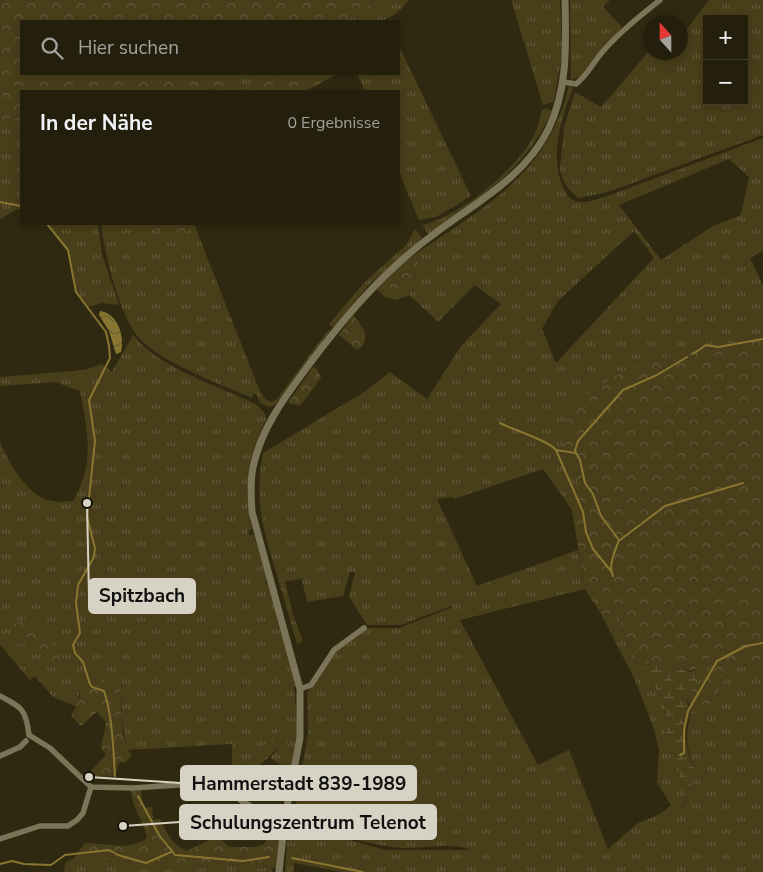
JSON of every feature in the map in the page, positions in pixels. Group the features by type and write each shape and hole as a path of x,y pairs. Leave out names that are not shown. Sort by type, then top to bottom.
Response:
{"street":[{"path":"279,871 285,817 300,738 300,689 252,512 251,489 254,463 265,430 304,371 365,295 395,264 498,188 531,156 547,130 564,82 566,42 565,0"},
{"path":"564,82 576,84 582,79 601,52 660,0"},
{"path":"300,689 310,685 334,650 364,628"},
{"path":"0,696 22,710 28,718 29,738"},
{"path":"29,738 50,748 91,787 133,788 215,784 232,791 240,800 260,811 285,817"},
{"path":"0,756 20,746 29,738"},
{"path":"0,839 40,826 68,826 83,813 91,787"}],"green space":[{"path":"0,0 375,0 357,16 347,20 20,20 20,75 240,75 225,85 211,90 20,90 20,114 0,122"},
{"path":"375,0 409,0 388,19 347,20 357,16"},
{"path":"511,0 560,0 562,54 554,102 543,105"},
{"path":"570,0 610,0 603,7 622,27 581,76 571,80"},
{"path":"709,0 763,0 763,135 608,192 579,198 566,186 560,169 564,127 575,92 601,107 643,58 643,60 688,60 688,28"},
{"path":"400,48 471,196 436,217 419,220 400,174 400,90 365,90 357,75 400,75"},
{"path":"240,75 276,75 246,90 211,90 225,85"},
{"path":"276,75 335,75 308,90 246,90"},
{"path":"569,85 573,88 564,112 558,137 557,162 563,187 571,199 579,202 592,201 613,194 763,138 763,251 750,258 763,285 763,335 705,345 692,350 566,446 582,492 565,500 543,469 454,499 453,497 437,499 477,586 578,550 585,589 460,620 538,765 569,750 608,849 638,823 658,815 671,806 657,782 659,750 654,729 635,680 601,614 617,615 639,668 644,668 666,706 665,730 678,762 685,802 676,813 686,802 696,773 690,757 687,737 691,713 708,712 726,676 738,668 763,659 763,872 342,872 294,863 294,872 285,872 288,824 293,818 335,836 385,850 470,850 456,846 402,848 361,841 314,825 295,810 308,733 307,692 332,655 367,628 399,628 453,607 451,606 401,625 367,625 349,597 355,572 350,572 343,596 307,602 302,579 279,582 262,519 259,487 260,471 263,453 364,392 390,372 427,399 461,346 501,304 475,285 438,322 409,295 413,286 420,251 492,201 513,183 547,141 560,115","holes":["729,159 749,177 741,215 713,226 661,260 619,205","634,231 654,258 556,363 542,329 557,302"]},
{"path":"547,108 552,111 542,132 515,166 482,195 428,234 422,225 451,214 481,194 508,170 528,146 537,128 542,110"},
{"path":"20,114 20,210 17,209 0,219 0,122"},
{"path":"48,225 98,225 102,254 119,305 101,303 88,307 76,292 68,250"},
{"path":"101,225 158,225 156,228 194,225 261,394 266,400 271,402 277,399 328,330 330,331 276,404 269,407 261,403 256,394 253,394 252,398 193,373 163,357 140,339 132,329 119,301"},
{"path":"158,225 189,226 183,241 155,231"},
{"path":"415,229 422,238 368,286 333,328 329,324 365,282 407,244"},
{"path":"420,251 413,286 409,295 396,300 385,297 376,289 392,271"},
{"path":"353,315 362,327 365,335 364,344 361,348 356,349 339,335"},
{"path":"133,335 144,347 173,366 255,404 264,412 266,419 255,447 249,472 248,499 252,529 248,531 249,535 254,535 267,577 265,584 269,583 296,687 294,687 298,732 292,771 270,758 277,749 269,743 243,765 232,770 232,744 127,750 122,721 121,688 79,694 77,707 53,697 35,676 30,680 0,645 0,441 21,479 43,498 56,502 73,501 85,474 88,448 80,391 55,382 0,386 0,374 1,377 84,370 102,364 112,372"},
{"path":"763,335 763,659 738,668 726,676 708,712 691,713 688,700 694,683 704,687 713,664 728,652 723,648 693,671 671,667 639,668 617,615 601,614 585,589 572,510 565,500 582,492 566,446 566,408 628,368 705,345"},
{"path":"313,367 317,369 321,378 300,406 288,403"},
{"path":"285,581 293,615 303,641 297,644 279,582"},
{"path":"25,619 30,625 35,624 52,643 59,654 62,665 58,666 47,654 39,653 33,645 18,644 10,637 14,625"},
{"path":"723,648 728,652 713,664 704,687 694,683 688,675"},
{"path":"647,660 699,674 687,701 689,715 686,728 686,744 696,773 686,802 682,794 678,762 665,730 666,706 644,668"},
{"path":"92,673 121,688 123,733 128,750 132,755 126,762 119,763 115,776 97,777 90,772 106,755 101,748 106,722 97,712 81,726 71,716"},
{"path":"282,730 285,734 268,758 229,782 227,789 215,784 193,784 191,772 209,770 225,773 243,765"},
{"path":"141,789 143,808 152,807 153,820 160,819 170,838 187,851 217,836 229,847 255,847 265,844 265,832 258,823 248,833 238,825 242,812 240,800 260,811 285,817 279,870 273,867 248,868 226,863 181,872 135,872 131,859 113,852 109,859 74,858 85,843 126,846 144,841 147,837 133,803 131,790"},
{"path":"112,853 132,860 135,872 64,872 65,863 74,858 109,859"},
{"path":"226,863 248,868 273,867 272,872 181,872"}],"water":[{"path":"100,311 111,316 116,321 121,333 121,352 116,354 109,331 99,315"}],"waterway":[{"path":"0,202 20,206"},
{"path":"48,225 68,250 76,292 106,332 109,346 110,358 89,400 95,441 87,517 95,548 94,557 78,585 76,603 80,633 73,645 75,653 83,662 92,687 104,691 111,723 115,776"},
{"path":"693,354 706,345 718,347 763,339"},
{"path":"613,576 611,567 619,540 601,516 593,494 585,483 580,460 575,451 578,441 623,390 657,375 687,357"},
{"path":"500,423 539,439 556,450 575,453"},
{"path":"556,450 583,512 586,532 593,549 611,571"},
{"path":"620,540 665,506 743,483"},
{"path":"680,755 684,753 684,730 688,711 717,661 746,646 763,643"},
{"path":"138,796 159,835 175,855 243,861 269,857"},
{"path":"0,864 12,861 24,864 51,865 65,855 109,850 118,855 146,863 171,852"},
{"path":"292,858 363,872"}],"place":[{"name":"Spitzbach","path":"87,503"},
{"name":"Hammerstadt 839-1989","path":"89,777"},
{"name":"Schulungszentrum Telenot","path":"123,826"}]}
